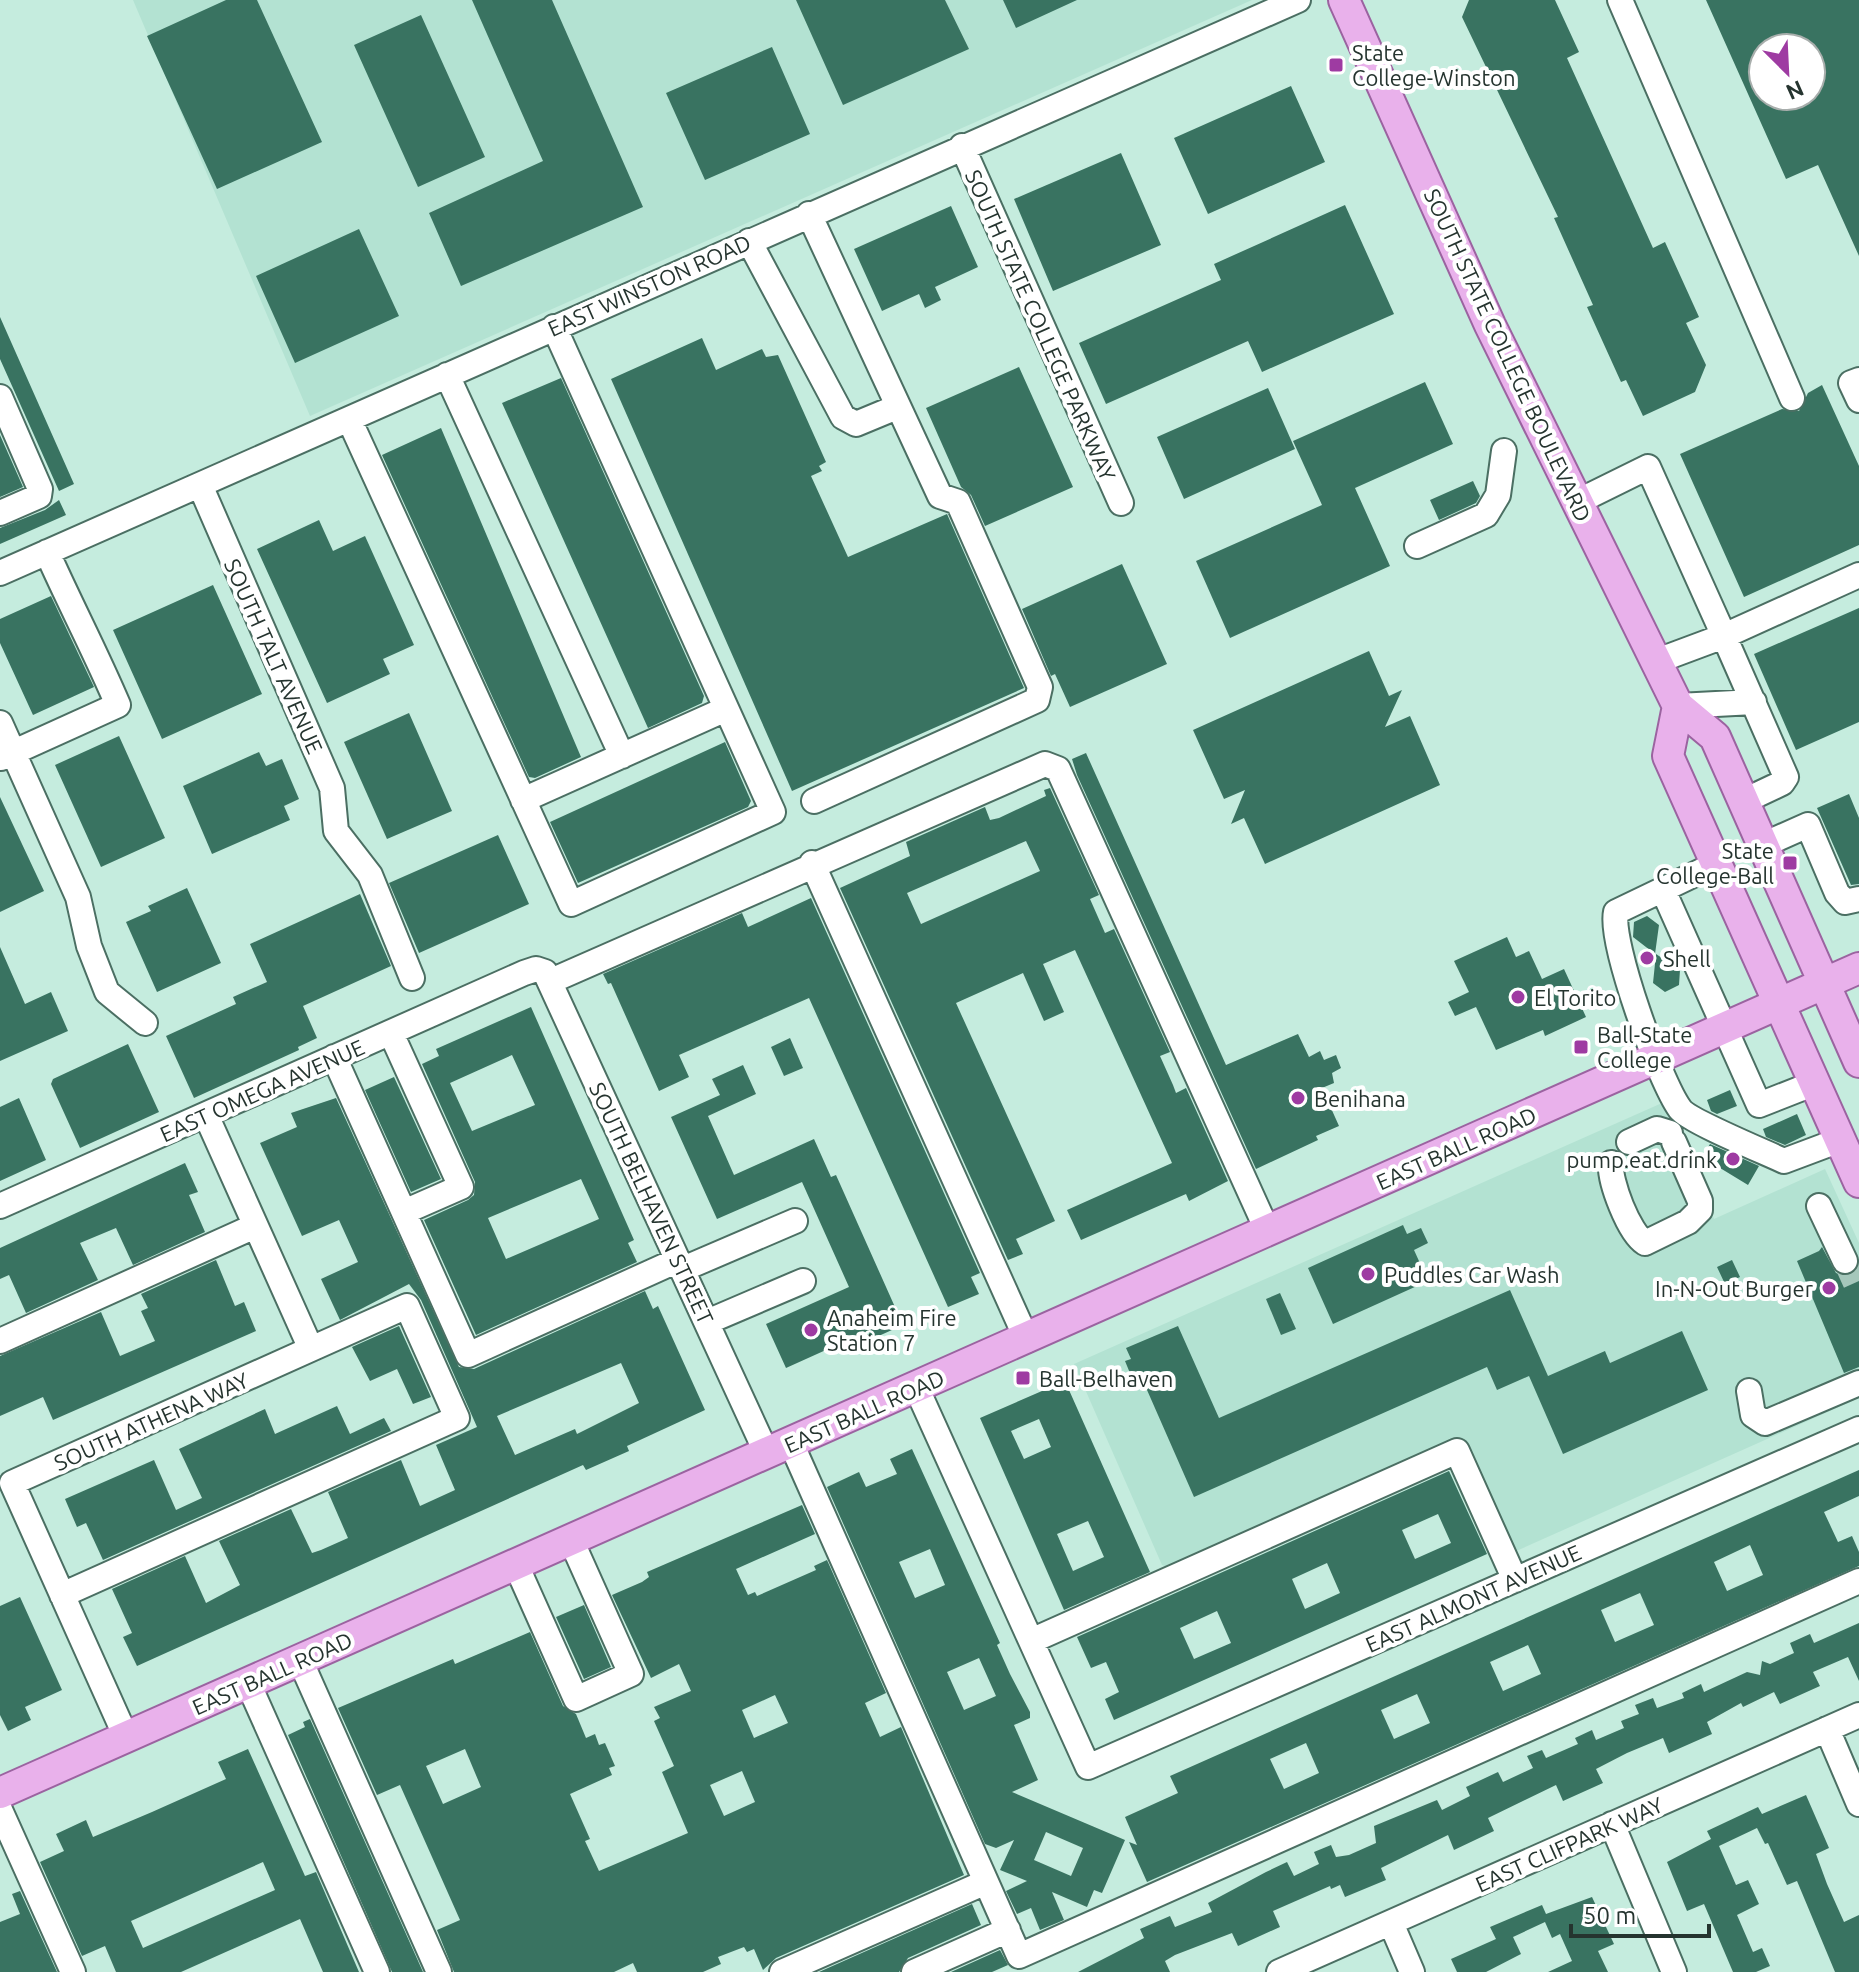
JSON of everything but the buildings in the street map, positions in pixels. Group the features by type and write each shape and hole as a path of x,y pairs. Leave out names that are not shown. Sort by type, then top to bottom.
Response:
{"main road":[{"name":"SOUTH STATE COLLEGE BOULEVARD","path":"1344,0 1490,325 1678,706 1715,737 1858,1059"},
{"path":"1678,706 1668,756 1859,1182"},
{"name":"EAST BALL ROAD","path":"0,1793 917,1389 1859,968"}],"street":[{"name":"EAST WINSTON ROAD","path":"0,573 1298,0"},
{"path":"1620,0 1792,398"},
{"name":"SOUTH STATE COLLEGE PARKWAY","path":"962,146 1121,503"},
{"path":"809,214 940,496 958,502 974,532 1040,687 1037,700 814,801"},
{"path":"749,241 843,417 856,424 897,407"},
{"path":"349,419 571,904 773,812 554,327"},
{"path":"447,375 622,756"},
{"path":"1859,380 1851,383 1859,400"},
{"path":"0,397 40,489 39,496 0,513"},
{"path":"1417,546 1486,515 1495,505 1504,451"},
{"path":"1577,502 1648,467 1786,777 1782,783 1744,801"},
{"name":"SOUTH TALT AVENUE","path":"200,485 332,788 336,831 370,875 412,978"},
{"path":"7,756 118,705 80,616 67,597 47,552"},
{"path":"1657,661 1724,636 1859,575"},
{"path":"1678,706 1754,702"},
{"path":"523,800 726,709"},
{"path":"0,723 7,756 78,897 89,946 107,992 145,1023"},
{"path":"551,981 812,863 1045,764 1058,769 1268,1232"},
{"path":"1763,845 1808,825 1837,893 1845,902 1859,899"},
{"path":"812,863 1027,1340"},
{"path":"1716,864 1616,912 1613,926 1635,1002 1656,1059 1681,1111 1784,1161 1840,1140"},
{"path":"1663,890 1759,1105"},
{"name":"EAST OMEGA AVENUE","path":"0,1206 524,973 536,969 545,972 551,981"},
{"name":"SOUTH BELHAVEN STREET","path":"551,981 707,1322 779,1448 1008,1930"},
{"path":"391,1033 461,1187 404,1212"},
{"path":"334,1057 468,1355 680,1264 795,1221"},
{"path":"1744,1142 1759,1105 1815,1083"},
{"path":"206,1115 311,1349"},
{"path":"1611,1163 1610,1176 1636,1235 1645,1243 1688,1222 1700,1210 1700,1201 1672,1138 1657,1129 1629,1142"},
{"path":"1819,1206 1845,1261"},
{"path":"0,1341 255,1226"},
{"path":"707,1322 803,1281"},
{"name":"SOUTH ATHENA WAY","path":"62,1595 457,1418 407,1306 6,1486 62,1595 126,1737"},
{"path":"1749,1391 1753,1415 1765,1423 1859,1383"},
{"path":"917,1389 1031,1641 1457,1451 1515,1580"},
{"name":"EAST ALMONT AVENUE","path":"1031,1641 1088,1767 1859,1429"},
{"path":"516,1565 576,1699 631,1674 571,1540"},
{"path":"914,1972 1008,1930 1019,1956 1859,1581"},
{"path":"300,1660 439,1972"},
{"path":"248,1683 377,1972"},
{"name":"EAST CLIFPARK WAY","path":"1279,1972 1859,1715"},
{"path":"1827,1729 1859,1804"},
{"path":"0,1810 73,1972"},
{"path":"1612,1824 1674,1972"},
{"path":"782,1972 986,1882"},
{"path":"1391,1923 1412,1972"}],"shaded area":[{"path":"133,0 1252,0 310,416"},
{"path":"1662,1103 1714,1219 1825,1169 1859,1243 1859,1398 1514,1552 1465,1441 1174,1569 1162,1565 1074,1364"}],"tunnel":[{"path":"1845,1261 1859,1292"}],"place":[{"name":"State College-Winston","path":"1336,65"},
{"name":"State College-Ball","path":"1790,863"},
{"name":"Shell","path":"1647,958"},
{"name":"El Torito","path":"1518,997"},
{"name":"Ball-State College","path":"1581,1047"},
{"name":"Benihana","path":"1298,1098"},
{"name":"pump.eat.drink","path":"1733,1159"},
{"name":"Puddles Car Wash","path":"1368,1274"},
{"name":"In-N-Out Burger","path":"1829,1288"},
{"name":"Anaheim Fire Station 7","path":"811,1330"},
{"name":"Ball-Belhaven","path":"1023,1378"}]}
